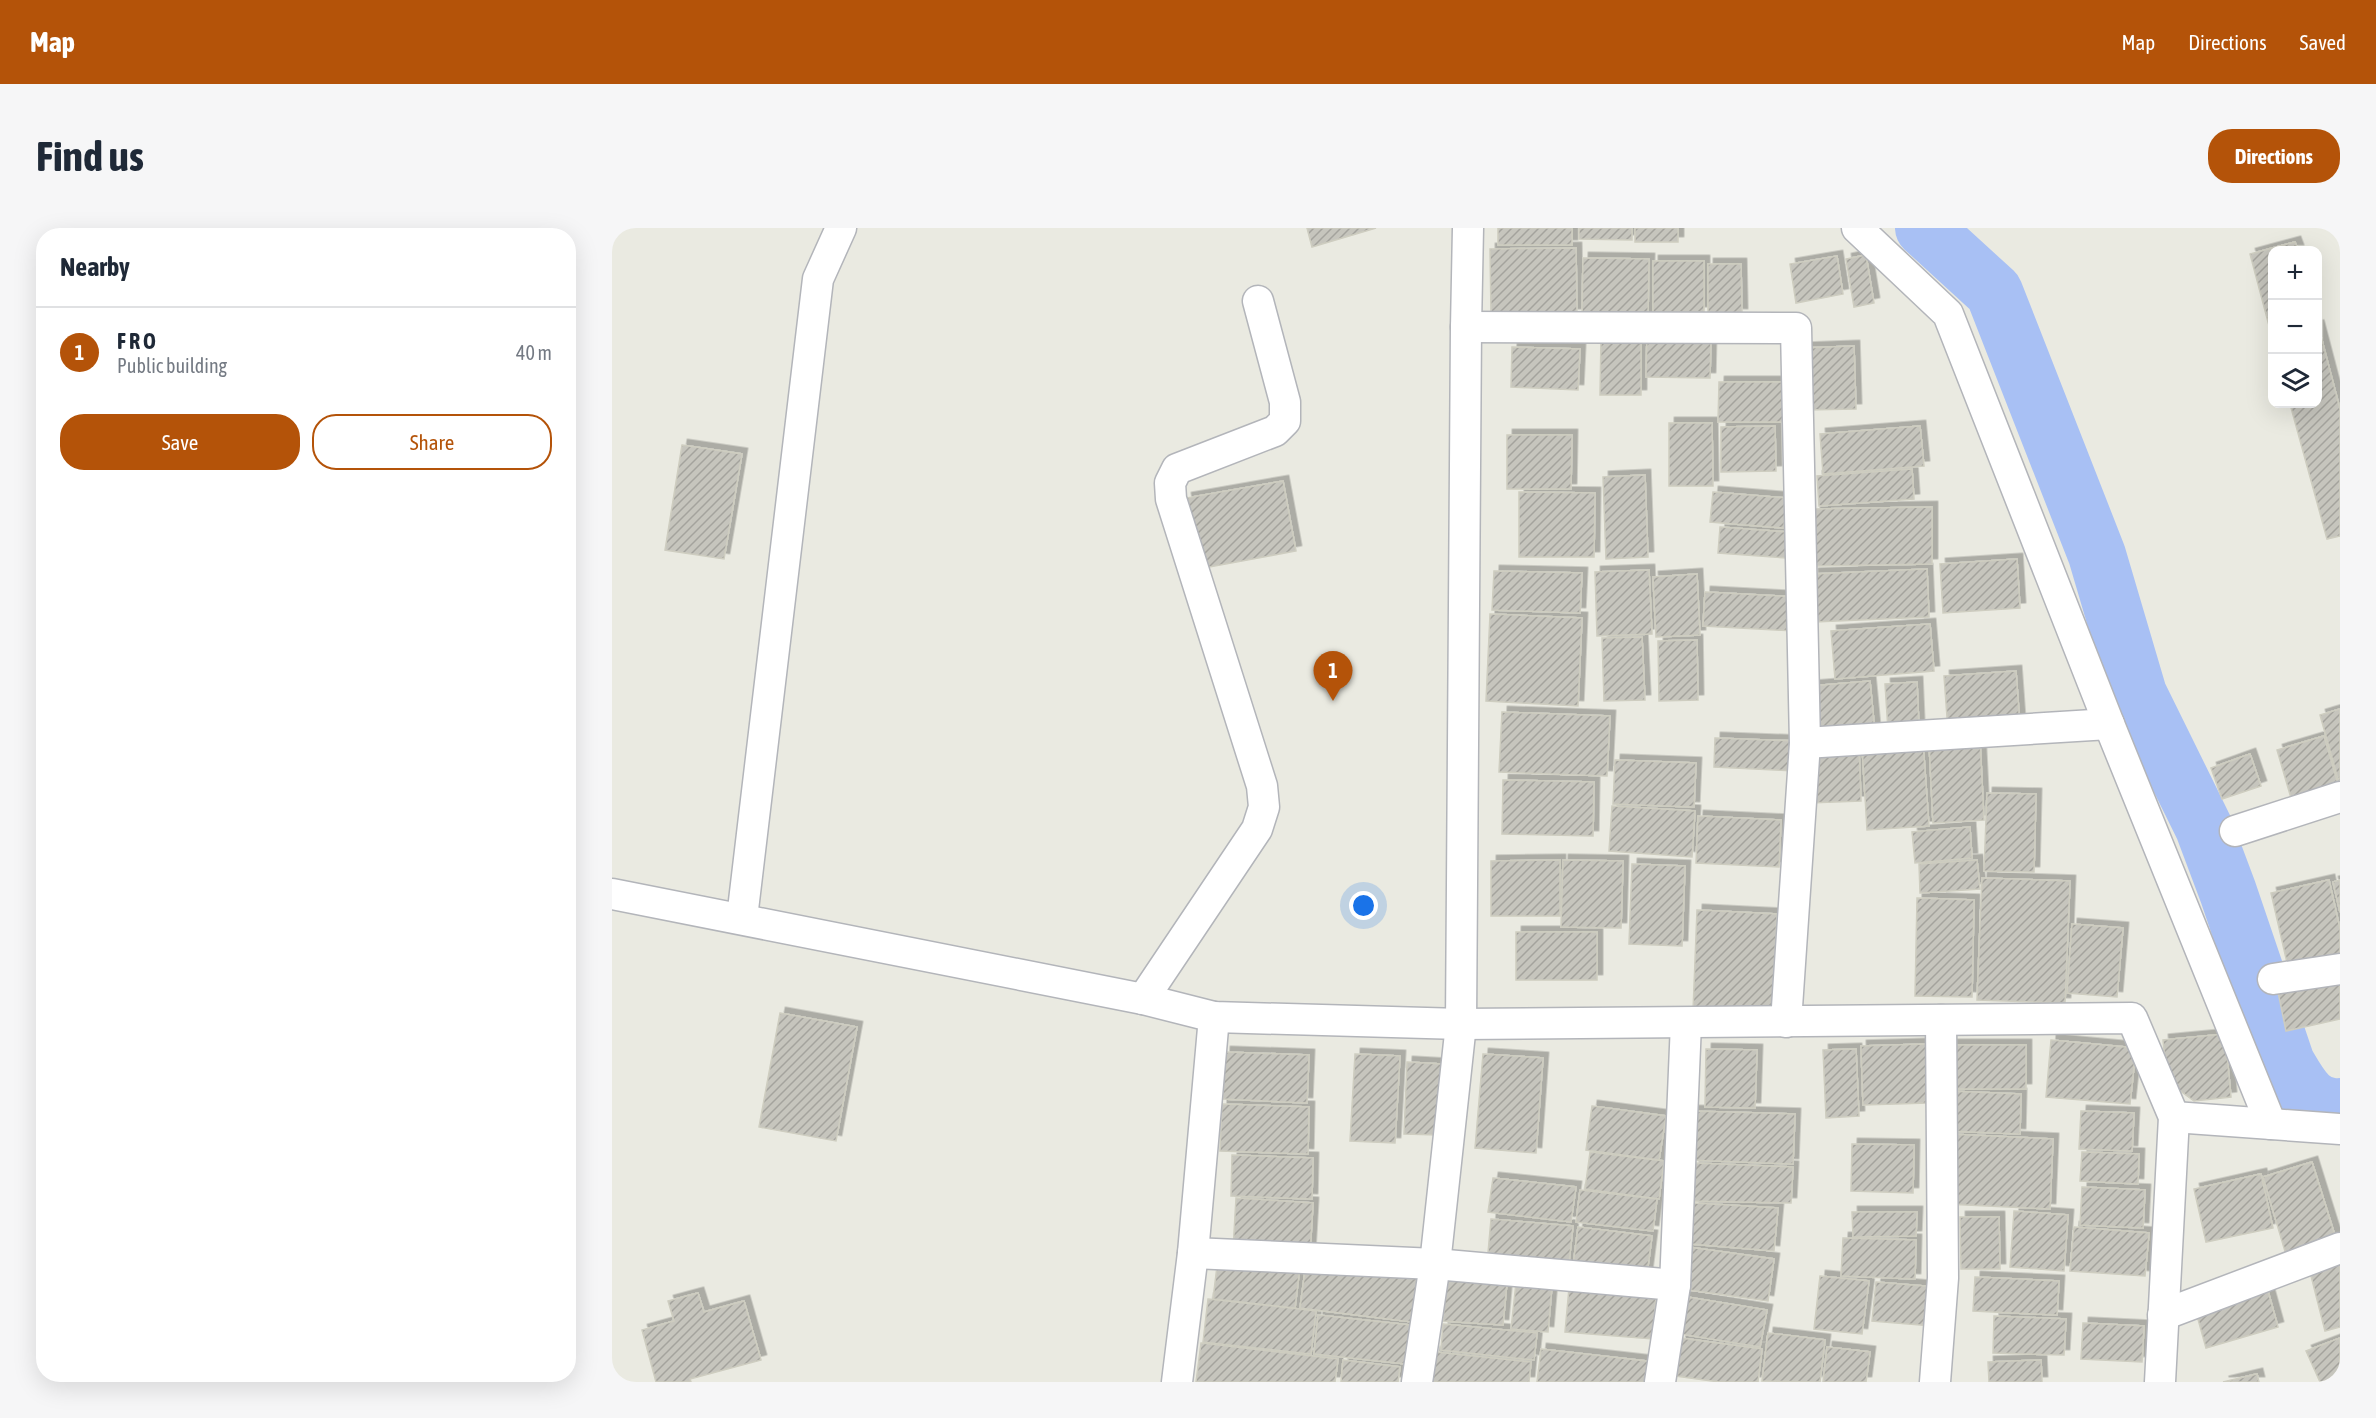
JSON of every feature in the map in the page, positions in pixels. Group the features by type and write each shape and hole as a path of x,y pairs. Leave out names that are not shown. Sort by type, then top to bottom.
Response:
{"street":[{"path":"742,918 818,279 841,228"},
{"path":"1417,1382 1435,1263 1461,1024 1468,228"},
{"path":"1857,228 1948,314 2109,724 2271,1124"},
{"path":"1143,999 1257,828 1264,807 1262,786 1171,499 1170,483 1177,470 1275,431 1285,421 1286,402 1258,301"},
{"path":"1466,327 1796,328 1805,743 1786,1022"},
{"path":"1805,743 2109,724"},
{"path":"2235,831 2340,797"},
{"path":"612,894 1143,999 1214,1017 1461,1024 2132,1018 2174,1117 2160,1382"},
{"path":"2273,978 2340,969"},
{"path":"1177,1382 1193,1253 1214,1017"},
{"path":"1935,1382 1943,1278 1941,1020"},
{"path":"1660,1382 1675,1286 1686,1023"},
{"path":"2174,1117 2340,1129"},
{"path":"2163,1315 2340,1248"},
{"path":"1193,1253 1435,1263 1675,1286"}],"building":[{"path":"1307,228 1376,228 1312,247"},
{"path":"1498,228 1572,228 1572,245 1498,245"},
{"path":"1579,228 1632,228 1632,240 1579,239"},
{"path":"1635,228 1678,228 1678,242 1635,242"},
{"path":"2295,242 2296,246 2280,246"},
{"path":"1576,248 1577,314 1491,314 1490,249"},
{"path":"2268,249 2268,322 2250,254"},
{"path":"1866,255 1874,303 1854,307 1846,259"},
{"path":"1837,256 1843,294 1796,303 1790,264"},
{"path":"1583,258 1649,259 1648,317 1582,317"},
{"path":"1653,261 1704,261 1704,312 1653,312"},
{"path":"1708,264 1741,264 1742,314 1708,313"},
{"path":"1647,335 1711,336 1710,378 1646,377"},
{"path":"1601,337 1641,337 1641,395 1600,395"},
{"path":"2322,340 2340,409 2340,536 2327,539 2291,408 2322,408"},
{"path":"1854,346 1856,409 1805,410 1803,348"},
{"path":"1512,347 1580,349 1578,390 1511,387"},
{"path":"1719,382 1785,382 1784,422 1718,422"},
{"path":"1669,423 1712,423 1713,486 1669,486"},
{"path":"1775,426 1776,471 1721,472 1721,427"},
{"path":"1920,426 1924,466 1823,474 1820,434"},
{"path":"1507,435 1572,435 1571,489 1507,489"},
{"path":"682,445 742,454 724,559 665,550"},
{"path":"1912,469 1914,499 1819,506 1817,476"},
{"path":"1645,475 1648,557 1606,559 1603,477"},
{"path":"1283,481 1296,551 1199,569 1186,498"},
{"path":"1519,492 1595,493 1594,557 1519,557"},
{"path":"1713,492 1786,498 1784,528 1710,522"},
{"path":"1932,507 1932,564 1816,566 1815,509"},
{"path":"1720,527 1788,532 1786,558 1718,553"},
{"path":"2017,559 2020,608 1943,613 1940,564"},
{"path":"1927,569 1929,617 1815,622 1813,574"},
{"path":"1649,570 1652,634 1597,636 1595,572"},
{"path":"1494,571 1582,573 1580,613 1492,610"},
{"path":"1697,574 1700,635 1656,637 1653,577"},
{"path":"1705,592 1797,597 1795,631 1703,626"},
{"path":"1490,614 1582,618 1578,706 1486,701"},
{"path":"1930,624 1934,671 1835,679 1831,631"},
{"path":"1642,637 1645,700 1604,701 1602,638"},
{"path":"1697,640 1698,700 1659,701 1658,641"},
{"path":"2016,671 2020,726 1948,731 1944,676"},
{"path":"1870,681 1875,733 1816,737 1811,686"},
{"path":"1917,682 1919,728 1888,730 1885,684"},
{"path":"2340,709 2340,778 2338,779 2320,715"},
{"path":"1502,712 1610,716 1607,776 1499,772"},
{"path":"2324,736 2338,784 2291,798 2277,750"},
{"path":"1715,738 1796,741 1794,771 1714,767"},
{"path":"1980,740 1984,820 1933,823 1929,742"},
{"path":"1923,742 1929,826 1867,830 1862,746"},
{"path":"1859,748 1861,801 1809,803 1807,749"},
{"path":"2250,754 2261,786 2222,799 2211,768"},
{"path":"1615,760 1696,763 1694,807 1613,804"},
{"path":"1503,780 1594,782 1593,836 1502,834"},
{"path":"1987,793 2036,794 2034,872 1984,871"},
{"path":"1612,806 1695,811 1692,857 1609,851"},
{"path":"1698,816 1781,820 1779,867 1696,863"},
{"path":"1970,827 1972,858 1915,863 1912,832"},
{"path":"1560,860 1560,916 1491,916 1491,861"},
{"path":"1563,860 1623,861 1621,928 1561,927"},
{"path":"1977,860 1980,889 1920,893 1919,864"},
{"path":"1632,864 1685,866 1682,946 1629,944"},
{"path":"1982,878 2070,881 2065,1003 1977,1000"},
{"path":"2329,880 2340,929 2340,955 2288,967 2271,893"},
{"path":"2340,880 2340,912 2333,882"},
{"path":"1917,898 1974,900 1972,997 1915,996"},
{"path":"1697,910 1777,914 1772,1014 1693,1011"},
{"path":"2072,924 2123,928 2117,997 2067,993"},
{"path":"1516,932 1597,932 1597,980 1516,980"},
{"path":"2340,978 2340,1019 2286,1031 2278,992"},
{"path":"780,1013 857,1027 836,1141 759,1127"},
{"path":"2225,1034 2231,1097 2194,1101 2167,1081 2163,1040"},
{"path":"2051,1040 2136,1048 2130,1104 2046,1097"},
{"path":"1926,1044 1928,1103 1863,1105 1861,1046"},
{"path":"1946,1045 2026,1045 2026,1089 1945,1089"},
{"path":"1706,1049 1757,1050 1755,1108 1705,1107"},
{"path":"1856,1049 1859,1116 1826,1118 1823,1050"},
{"path":"1225,1052 1309,1055 1307,1103 1223,1099"},
{"path":"1355,1054 1400,1056 1395,1143 1350,1141"},
{"path":"1483,1054 1543,1058 1536,1153 1475,1148"},
{"path":"1407,1062 1441,1064 1438,1135 1404,1134"},
{"path":"1947,1091 2021,1094 2020,1134 1946,1131"},
{"path":"1222,1104 1309,1107 1308,1154 1220,1151"},
{"path":"1592,1106 1666,1116 1659,1160 1586,1150"},
{"path":"1690,1111 1795,1114 1793,1164 1688,1160"},
{"path":"2081,1111 2134,1113 2132,1151 2079,1149"},
{"path":"1949,1134 2053,1139 2050,1209 1946,1204"},
{"path":"1852,1144 1914,1145 1913,1193 1851,1191"},
{"path":"1590,1152 1664,1161 1659,1199 1585,1189"},
{"path":"2082,1152 2139,1154 2138,1184 2080,1181"},
{"path":"1232,1155 1313,1158 1312,1199 1231,1196"},
{"path":"2312,1162 2337,1242 2287,1258 2263,1177"},
{"path":"1694,1163 1793,1167 1791,1203 1693,1201"},
{"path":"2261,1174 2273,1228 2206,1242 2194,1189"},
{"path":"1493,1178 1576,1187 1571,1222 1488,1212"},
{"path":"2082,1187 2145,1190 2143,1228 2080,1225"},
{"path":"1580,1190 1657,1199 1653,1231 1576,1222"},
{"path":"1236,1198 1313,1203 1310,1254 1233,1250"},
{"path":"1694,1203 1778,1208 1774,1251 1691,1244"},
{"path":"2014,1211 2068,1215 2064,1271 2010,1267"},
{"path":"1852,1212 1917,1212 1916,1236 1853,1237"},
{"path":"1960,1217 1999,1217 2000,1269 1961,1269"},
{"path":"1491,1219 1573,1226 1568,1272 1487,1264"},
{"path":"1578,1227 1652,1236 1646,1282 1572,1274"},
{"path":"2074,1227 2149,1233 2145,1276 2070,1271"},
{"path":"1843,1238 1916,1240 1915,1279 1841,1276"},
{"path":"1681,1246 1774,1259 1768,1301 1675,1288"},
{"path":"1218,1258 1300,1266 1295,1308 1213,1299"},
{"path":"2340,1262 2340,1327 2325,1331 2310,1272"},
{"path":"1306,1263 1417,1278 1412,1322 1300,1308"},
{"path":"1820,1276 1869,1281 1862,1334 1814,1329"},
{"path":"1447,1277 1507,1282 1503,1325 1443,1321"},
{"path":"1975,1277 2059,1281 2057,1315 1973,1311"},
{"path":"1876,1282 1936,1287 1932,1326 1872,1321"},
{"path":"1516,1283 1552,1286 1548,1332 1511,1329"},
{"path":"1569,1288 1656,1295 1653,1339 1565,1332"},
{"path":"2268,1291 2278,1327 2206,1348 2196,1312"},
{"path":"698,1293 704,1312 744,1301 761,1360 690,1379 691,1382 656,1382 642,1330 674,1321 668,1301"},
{"path":"1681,1296 1767,1310 1760,1347 1674,1333"},
{"path":"1208,1299 1316,1311 1311,1354 1203,1342"},
{"path":"1318,1315 1419,1326 1415,1365 1314,1354"},
{"path":"1994,1316 2066,1319 2064,1355 1993,1353"},
{"path":"2083,1323 2144,1326 2142,1362 2081,1359"},
{"path":"1443,1324 1537,1333 1534,1360 1441,1350"},
{"path":"1768,1333 1825,1340 1820,1382 1762,1381"},
{"path":"1681,1338 1762,1349 1758,1382 1719,1382 1676,1376"},
{"path":"2340,1338 2340,1382 2320,1382 2306,1351"},
{"path":"1201,1343 1338,1359 1335,1382 1196,1382"},
{"path":"1827,1347 1870,1352 1866,1382 1823,1382"},
{"path":"1541,1349 1655,1362 1652,1382 1537,1382"},
{"path":"1435,1352 1531,1362 1529,1382 1431,1382"},
{"path":"1343,1360 1400,1367 1398,1382 1341,1382"},
{"path":"2041,1360 2042,1382 1989,1382 1988,1362"},
{"path":"2257,1374 2259,1382 2223,1382"}],"waterway":[{"path":"1924,228 1994,292 2097,555 2138,694 2204,828 2286,1063 2301,1087 2314,1100 2330,1107 2340,1107"}],"place":[{"name":"F R O","path":"1333,701"}]}
